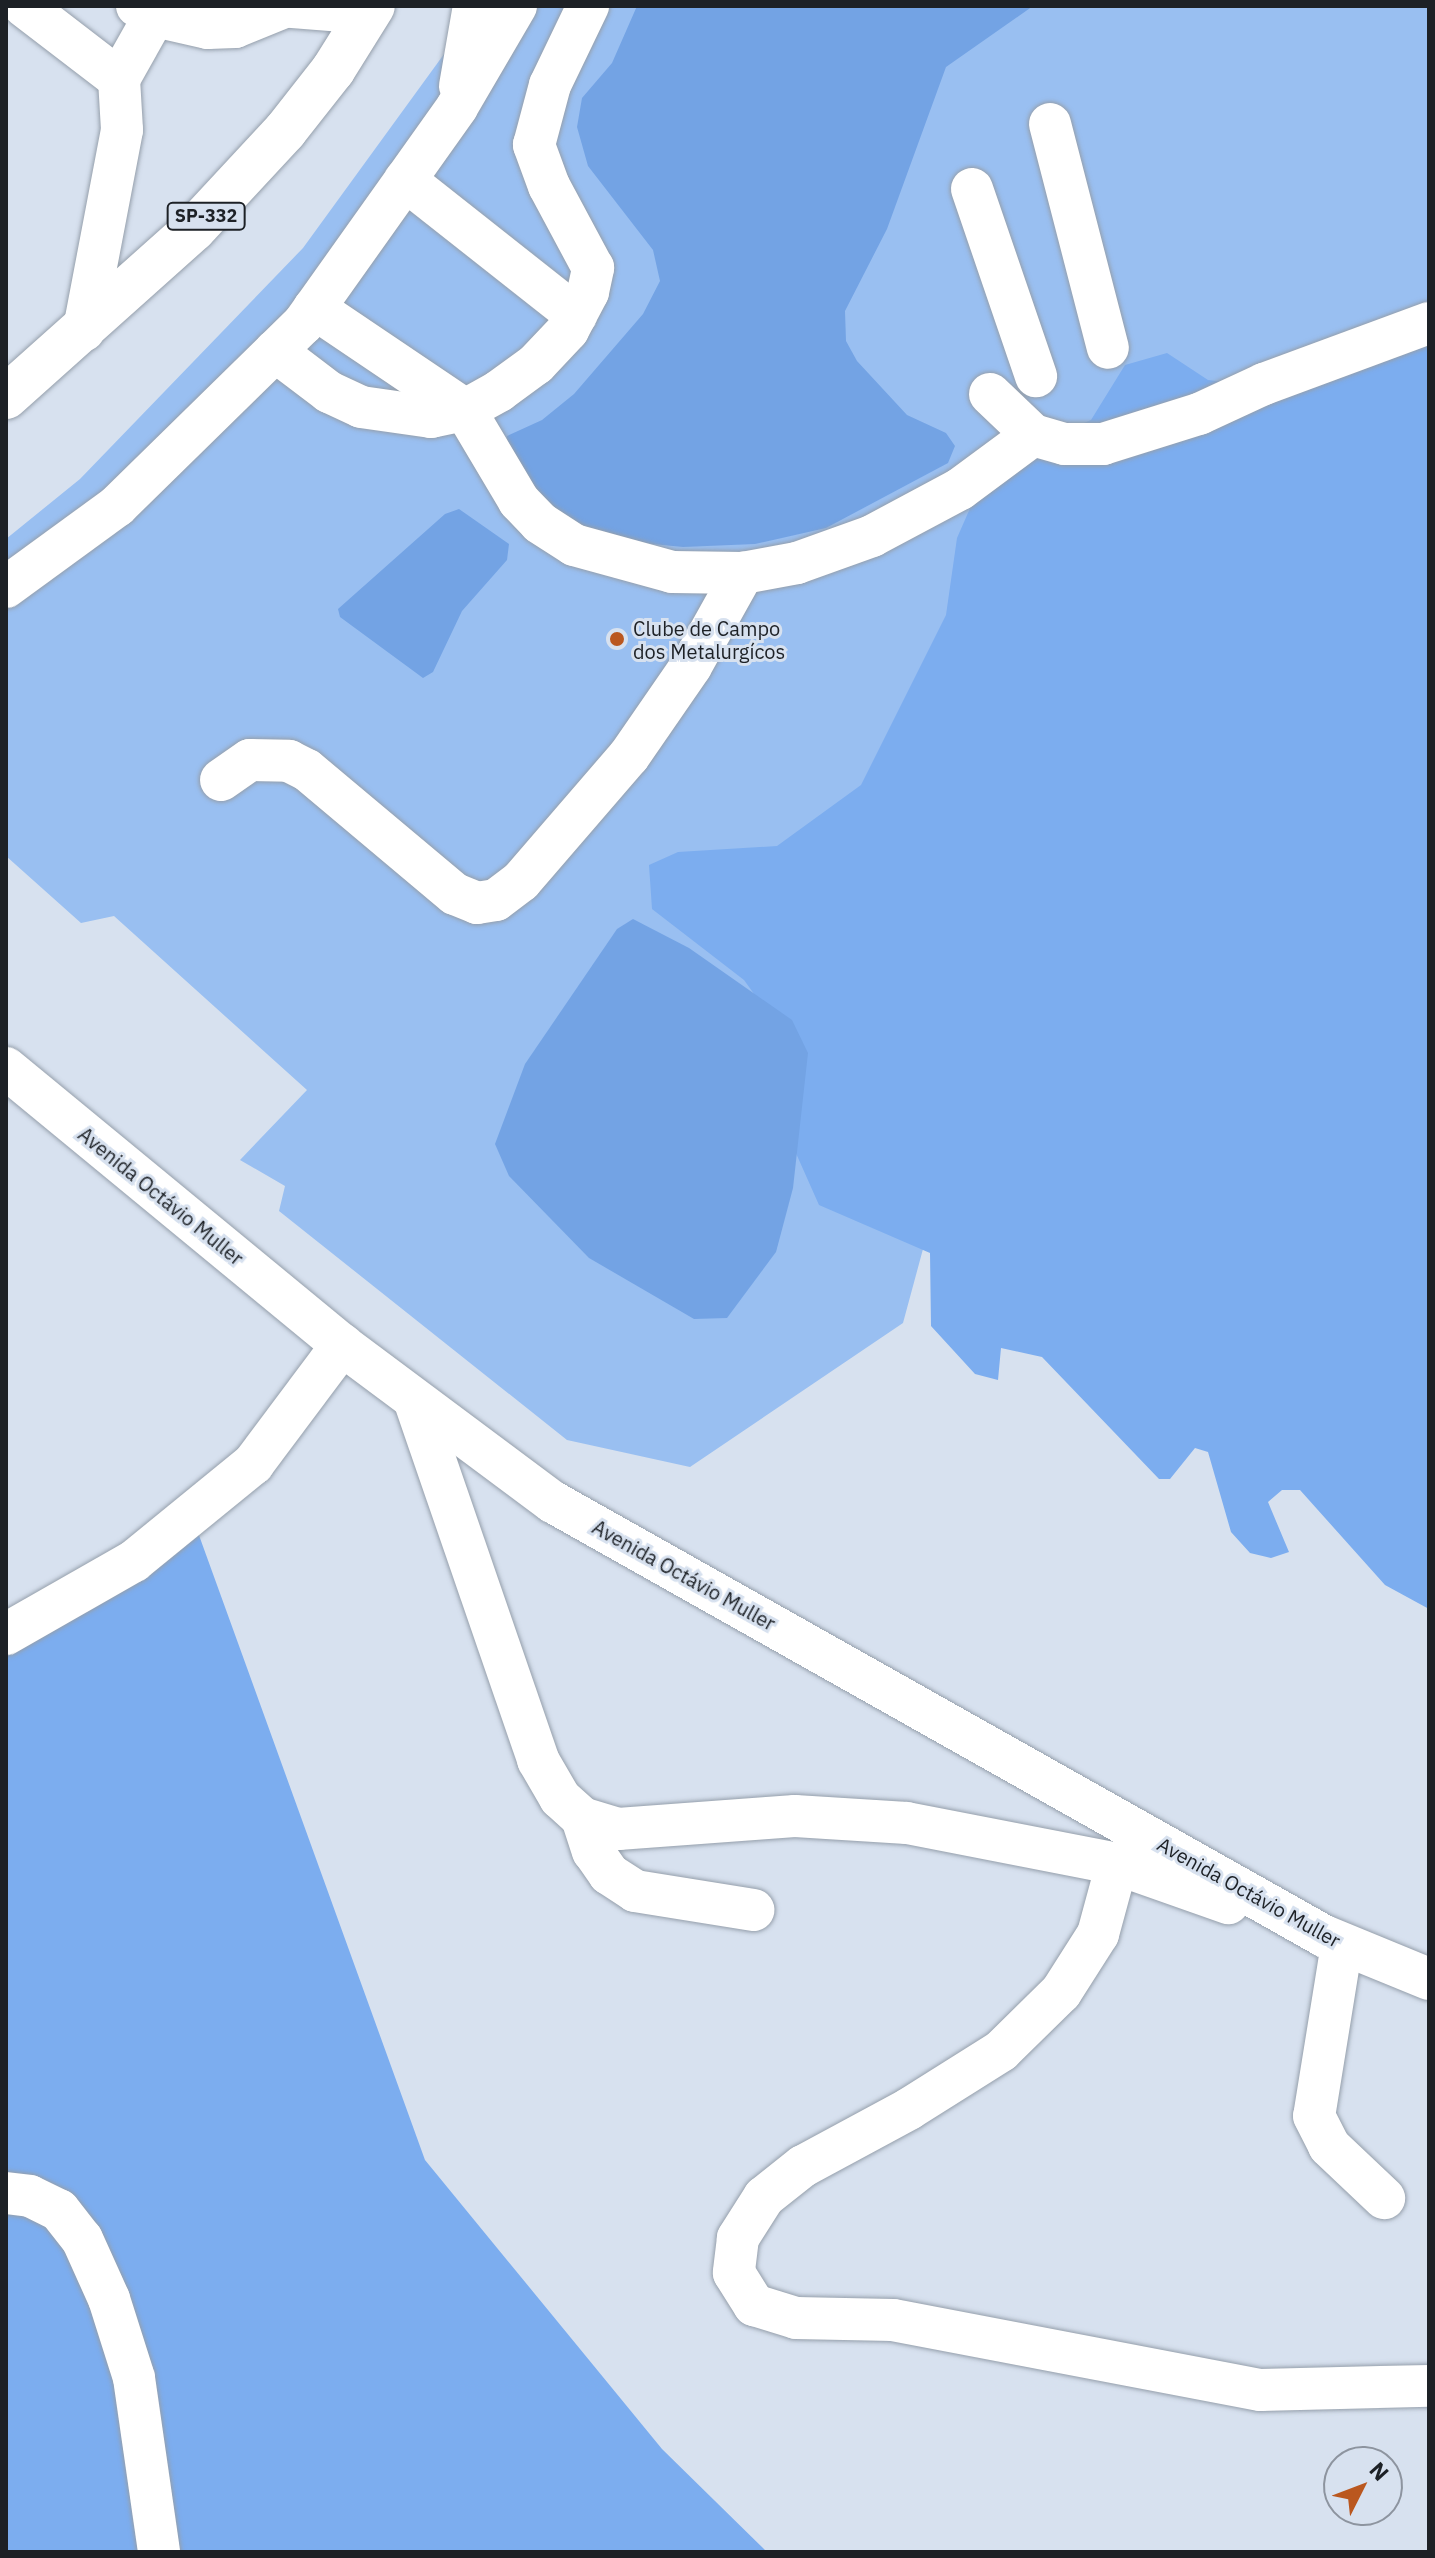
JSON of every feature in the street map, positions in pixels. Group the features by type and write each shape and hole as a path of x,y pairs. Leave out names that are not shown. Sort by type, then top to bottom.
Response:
{"main road":[{"name":"SP-332","path":"6,397 194,229 285,131 371,10"}],"street":[{"path":"24,6 119,79"},
{"path":"457,107 474,6"},
{"path":"6,587 117,506 275,351 314,308 457,107 516,6"},
{"path":"275,351 329,392 361,407 431,417 465,410 536,364 576,315 593,268 549,186 534,145 550,85 588,6"},
{"path":"84,330 122,130 119,79 151,9 183,25 235,27 281,7 371,10"},
{"path":"1050,124 1108,348"},
{"path":"405,180 576,315"},
{"path":"972,189 1036,376"},
{"path":"314,308 465,410 519,501 540,523 574,545 672,572 743,573 797,563 872,536 960,489 1033,435"},
{"path":"990,394 1033,435 1082,446 1123,440 1429,323"},
{"path":"221,780 250,760 289,761 307,770 455,894 477,903 496,900 521,881 629,756 691,666 743,573"},
{"name":"Avenida Octávio Muller","path":"6,1068 342,1345 553,1502 1333,1940 1429,1979"},
{"path":"6,1634 134,1561 253,1464 342,1345"},
{"path":"415,1402 538,1760 560,1798 582,1818 618,1829 854,1816 1117,1864 1333,1940 1314,2116 1329,2146 1384,2198"},
{"path":"582,1818 593,1851 609,1874 635,1891 753,1910"},
{"path":"1117,1864 1090,1946 1061,1992 1001,2051 909,2109 803,2166 764,2197 738,2238 734,2273 754,2305 796,2318 893,2320 1260,2390 1429,2386"},
{"path":"6,2193 30,2196 59,2210 82,2239 109,2299 134,2378 159,2552"}],"shaded area":[{"name":"Clube de Campo dos Metalurgícos","path":"479,6 1429,6 1429,519 1061,739 903,1323 690,1467 567,1440 279,1211 285,1186 240,1160 307,1090 114,916 81,923 6,856 6,539 80,479 303,248"},
{"path":"637,6 1033,6 946,67 887,229 845,311 846,341 857,361 907,415 946,433 955,446 948,463 826,528 755,544 683,547 632,542 561,518 503,459 507,436 542,420 574,394 643,314 660,281 653,250 588,166 577,127 582,98 612,63"},
{"path":"1429,320 1429,1609 1385,1585 1300,1490 1282,1490 1268,1502 1289,1552 1271,1558 1250,1553 1231,1532 1208,1452 1195,1448 1170,1479 1159,1479 1042,1357 1001,1348 998,1380 975,1374 931,1326 930,1253 819,1205 791,1142 762,1005 744,980 652,909 649,865 678,852 777,846 861,785 946,615 957,538 982,481 1020,450 1091,420 1125,365 1167,353 1208,380 1232,383"},
{"path":"459,509 509,544 507,560 462,611 433,672 423,678 340,617 338,609 445,514"},
{"path":"633,919 689,948 792,1020 808,1053 793,1188 776,1252 727,1318 694,1319 589,1258 509,1176 495,1144 525,1064 617,929"},
{"path":"196,1527 425,2160 662,2449 767,2552 6,2552 6,1647"}],"place":[{"name":"Clube de Campo dos Metalurgícos","path":"617,639"}]}
